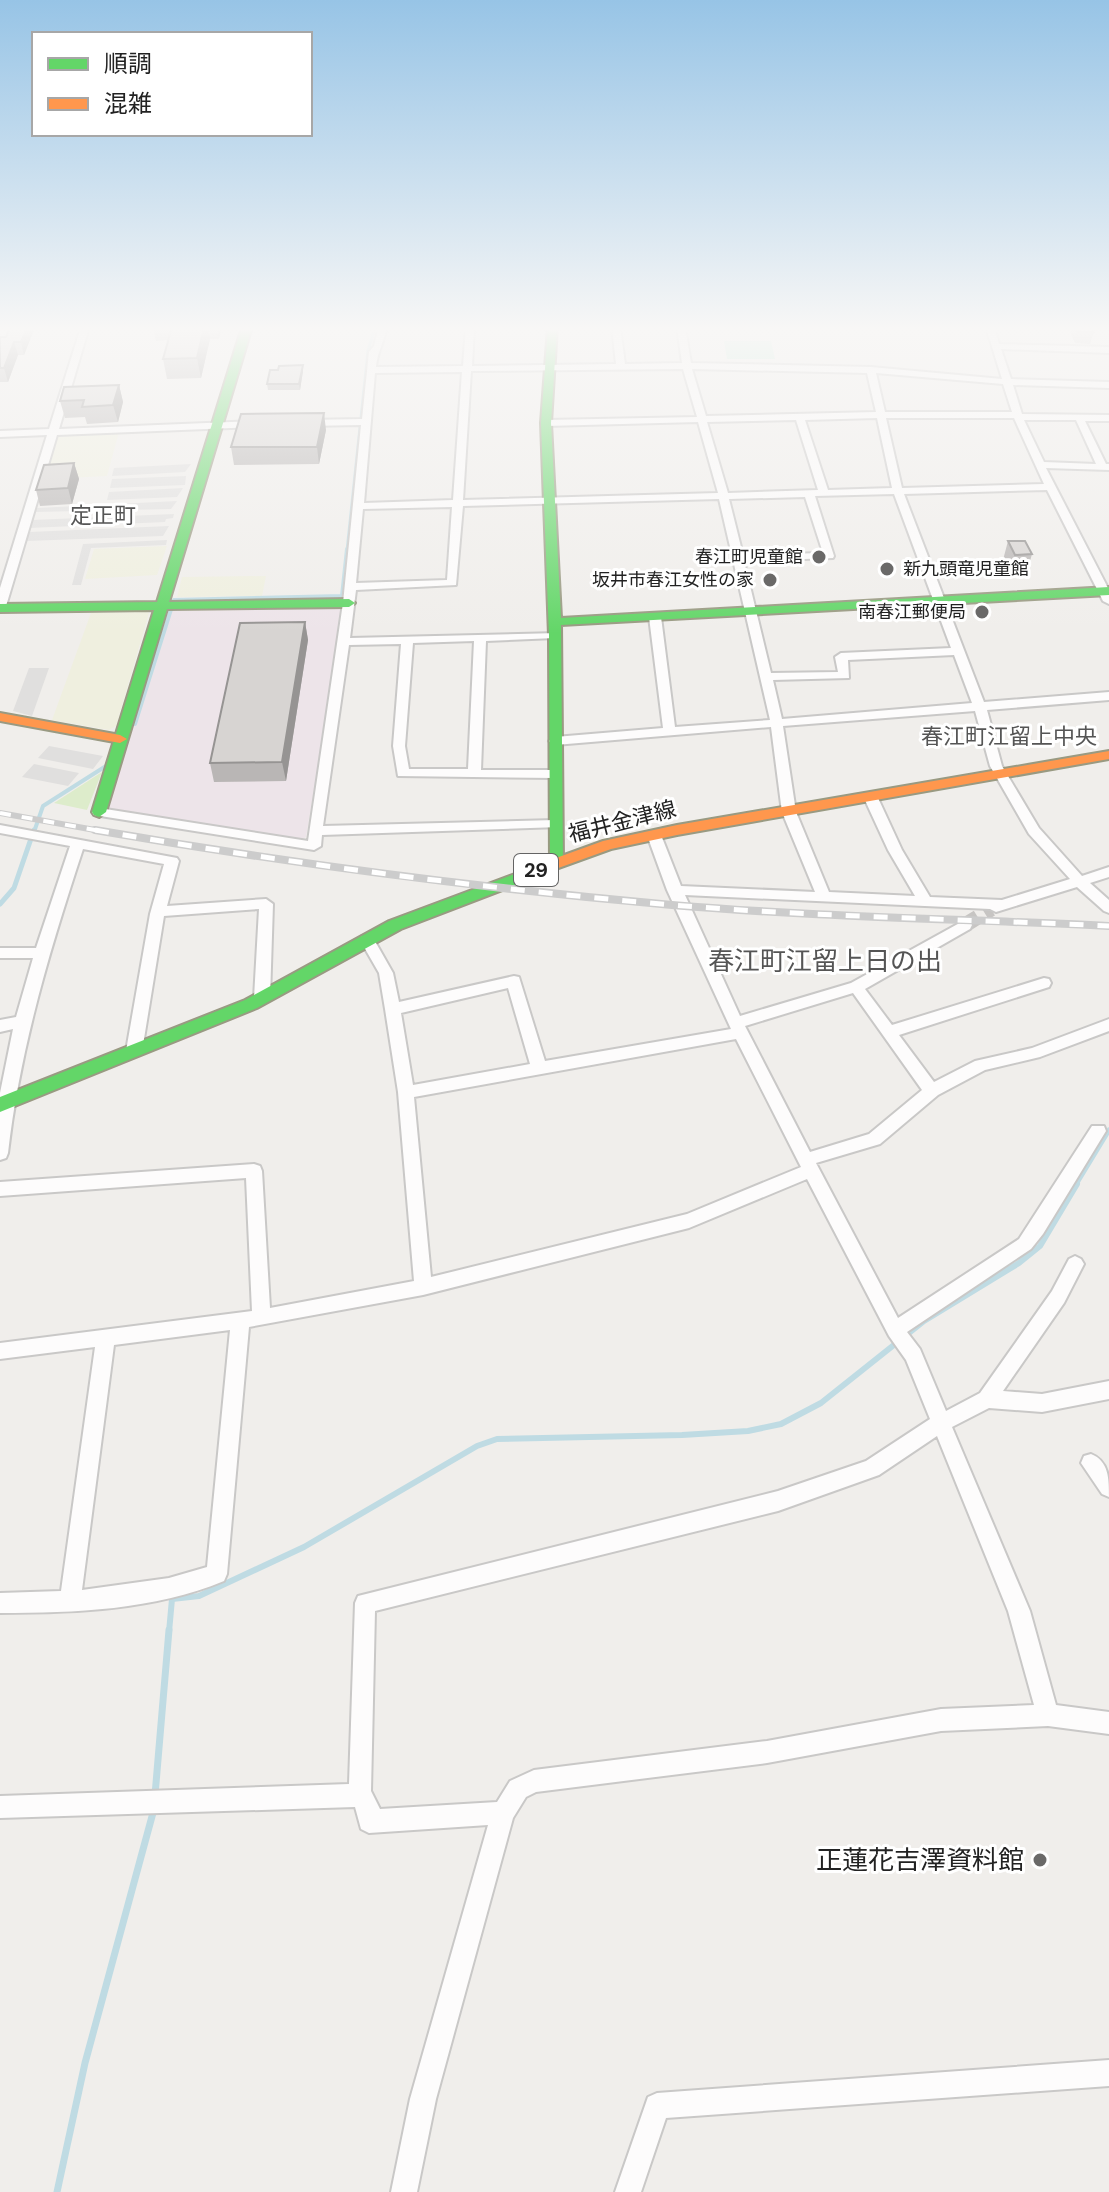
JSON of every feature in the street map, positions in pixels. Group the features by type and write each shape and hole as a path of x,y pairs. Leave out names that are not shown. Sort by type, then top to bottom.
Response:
{"street":[{"path":"0,434 108,429"},
{"path":"215,429 99,812 314,846 344,642 367,429"},
{"path":"52,432 0,607 161,606 350,595 452,583 463,429"},
{"path":"546,429 555,629 555,863"},
{"path":"705,429 777,725 789,812 824,897"},
{"path":"803,429 824,492"},
{"path":"884,429 897,490 980,708 1000,774 1034,831 1081,883 1109,908"},
{"path":"344,642 480,637 655,617 750,611 1108,594 1050,487 1024,429"},
{"path":"1085,429 1106,467"},
{"path":"1041,465 1106,467"},
{"path":"360,506 1050,487"},
{"path":"738,558 829,556 809,492"},
{"path":"655,617 670,733"},
{"path":"474,773 480,637"},
{"path":"407,640 399,746 403,773 555,774"},
{"path":"766,677 845,675 841,657 959,651"},
{"path":"555,741 1109,696"},
{"path":"0,717 120,739"},
{"name":"福井金津線","path":"3,1104 262,998 367,940 442,905 608,845 1109,755"},
{"path":"871,798 895,850 925,901"},
{"path":"316,831 555,824"},
{"path":"0,829 77,846 172,861 158,911 266,904 262,998"},
{"path":"654,835 674,890 737,1028 895,1330 913,1355 1019,1611 1048,1715"},
{"path":"0,1153 3,1104 20,1022 77,846"},
{"path":"674,890 997,907 1109,872"},
{"path":"134,1051 157,914"},
{"path":"406,1092 539,1069 737,1028 856,987 910,958 946,933 965,925"},
{"path":"367,940 386,973 393,1009 406,1092 423,1287"},
{"path":"0,953 42,953"},
{"path":"393,1009 514,981 539,1069"},
{"path":"889,1032 1044,983"},
{"path":"856,987 932,1091"},
{"path":"0,1026 20,1022"},
{"path":"0,1351 261,1318 423,1287 689,1221 809,1164 874,1139 932,1091 981,1065 1034,1053 1109,1025"},
{"path":"895,1330 1025,1244 1098,1131"},
{"path":"0,1189 254,1171 261,1318"},
{"path":"503,1813 369,1821 369,1807 360,1795 365,1603 778,1501 872,1468 941,1423 987,1399 1058,1297 1075,1264"},
{"path":"0,1603 70,1600 193,1585 217,1574 240,1321"},
{"path":"70,1600 106,1338"},
{"path":"987,1399 1042,1403 1109,1390"},
{"path":"1091,1463 1109,1487"},
{"path":"404,2192 423,2099 503,1813 518,1789 534,1781 767,1752 941,1720 1048,1715 1109,1723"},
{"path":"0,1807 360,1795"},
{"path":"628,2192 657,2106 1109,2073"}],"shaded area":[{"path":"191,464 185,472 112,476 114,468"},
{"path":"186,476 185,485 110,488 112,479"},
{"path":"183,488 177,497 107,500 109,492"},
{"path":"177,501 171,509 35,512 37,508"},
{"path":"174,514 165,522 29,528 32,520"},
{"path":"169,526 163,536 26,541 29,532"},
{"path":"167,540 166,545 91,548 81,585 72,585 83,544"},
{"path":"341,609 330,695 306,837 299,841 111,809 108,805 167,611"},
{"path":"29,668 49,668 32,716 13,711"},
{"path":"49,746 103,756 93,769 38,758"},
{"path":"34,764 79,773 68,786 22,777"}],"green space":[{"path":"119,432 107,476 45,479 59,434"},
{"path":"167,546 157,575 85,579 94,549"},
{"path":"266,576 262,596 177,597 182,577"},
{"path":"91,613 149,613 116,726 109,730 52,720"},
{"path":"102,772 87,810 54,803"}],"building":[{"path":"236,429 321,429 317,447 231,447"},
{"path":"74,463 68,488 36,490 44,465"},
{"path":"1008,541 1025,541 1032,554 1015,555"},
{"path":"305,622 282,762 210,763 240,623"}],"waterway":[{"path":"347,551 360,429"},
{"path":"135,724 174,600 342,596 347,549"},
{"path":"34,832 43,806 106,766"},
{"path":"0,904 14,888 34,830"},
{"path":"1075,1186 1109,1130"},
{"path":"169,1632 172,1599 199,1596 304,1547 477,1446 497,1439 682,1435 748,1431 781,1424 821,1403 924,1321 1019,1263 1040,1246 1077,1184"},
{"path":"155,1795 169,1630"},
{"path":"57,2192 85,2063 154,1809"}],"tunnel":[{"path":"965,925 991,909"}],"railway":[{"path":"0,813 106,832"},
{"path":"95,830 311,864 672,905 1109,926"}],"traffic: fast":[{"path":"99,812 216,429"},
{"path":"546,429 555,635 555,863"},
{"path":"554,622 1109,591"},
{"path":"0,608 349,603"},
{"path":"0,1105 251,1004 395,925 539,870"}],"traffic: slow":[{"path":"0,717 120,739"},
{"path":"539,870 608,845 677,830 1109,755"}],"place":[{"name":"春江町児童館","path":"819,557"},
{"name":"新九頭竜児童館","path":"887,569"},
{"name":"坂井市春江女性の家","path":"770,580"},
{"name":"南春江郵便局","path":"982,612"},
{"name":"正蓮花吉澤資料館","path":"1040,1860"}],"district":[{"name":"定正町","path":"103,515"},
{"name":"春江町江留上中央","path":"1009,736"},
{"name":"春江町江留上日の出","path":"825,961"}]}
